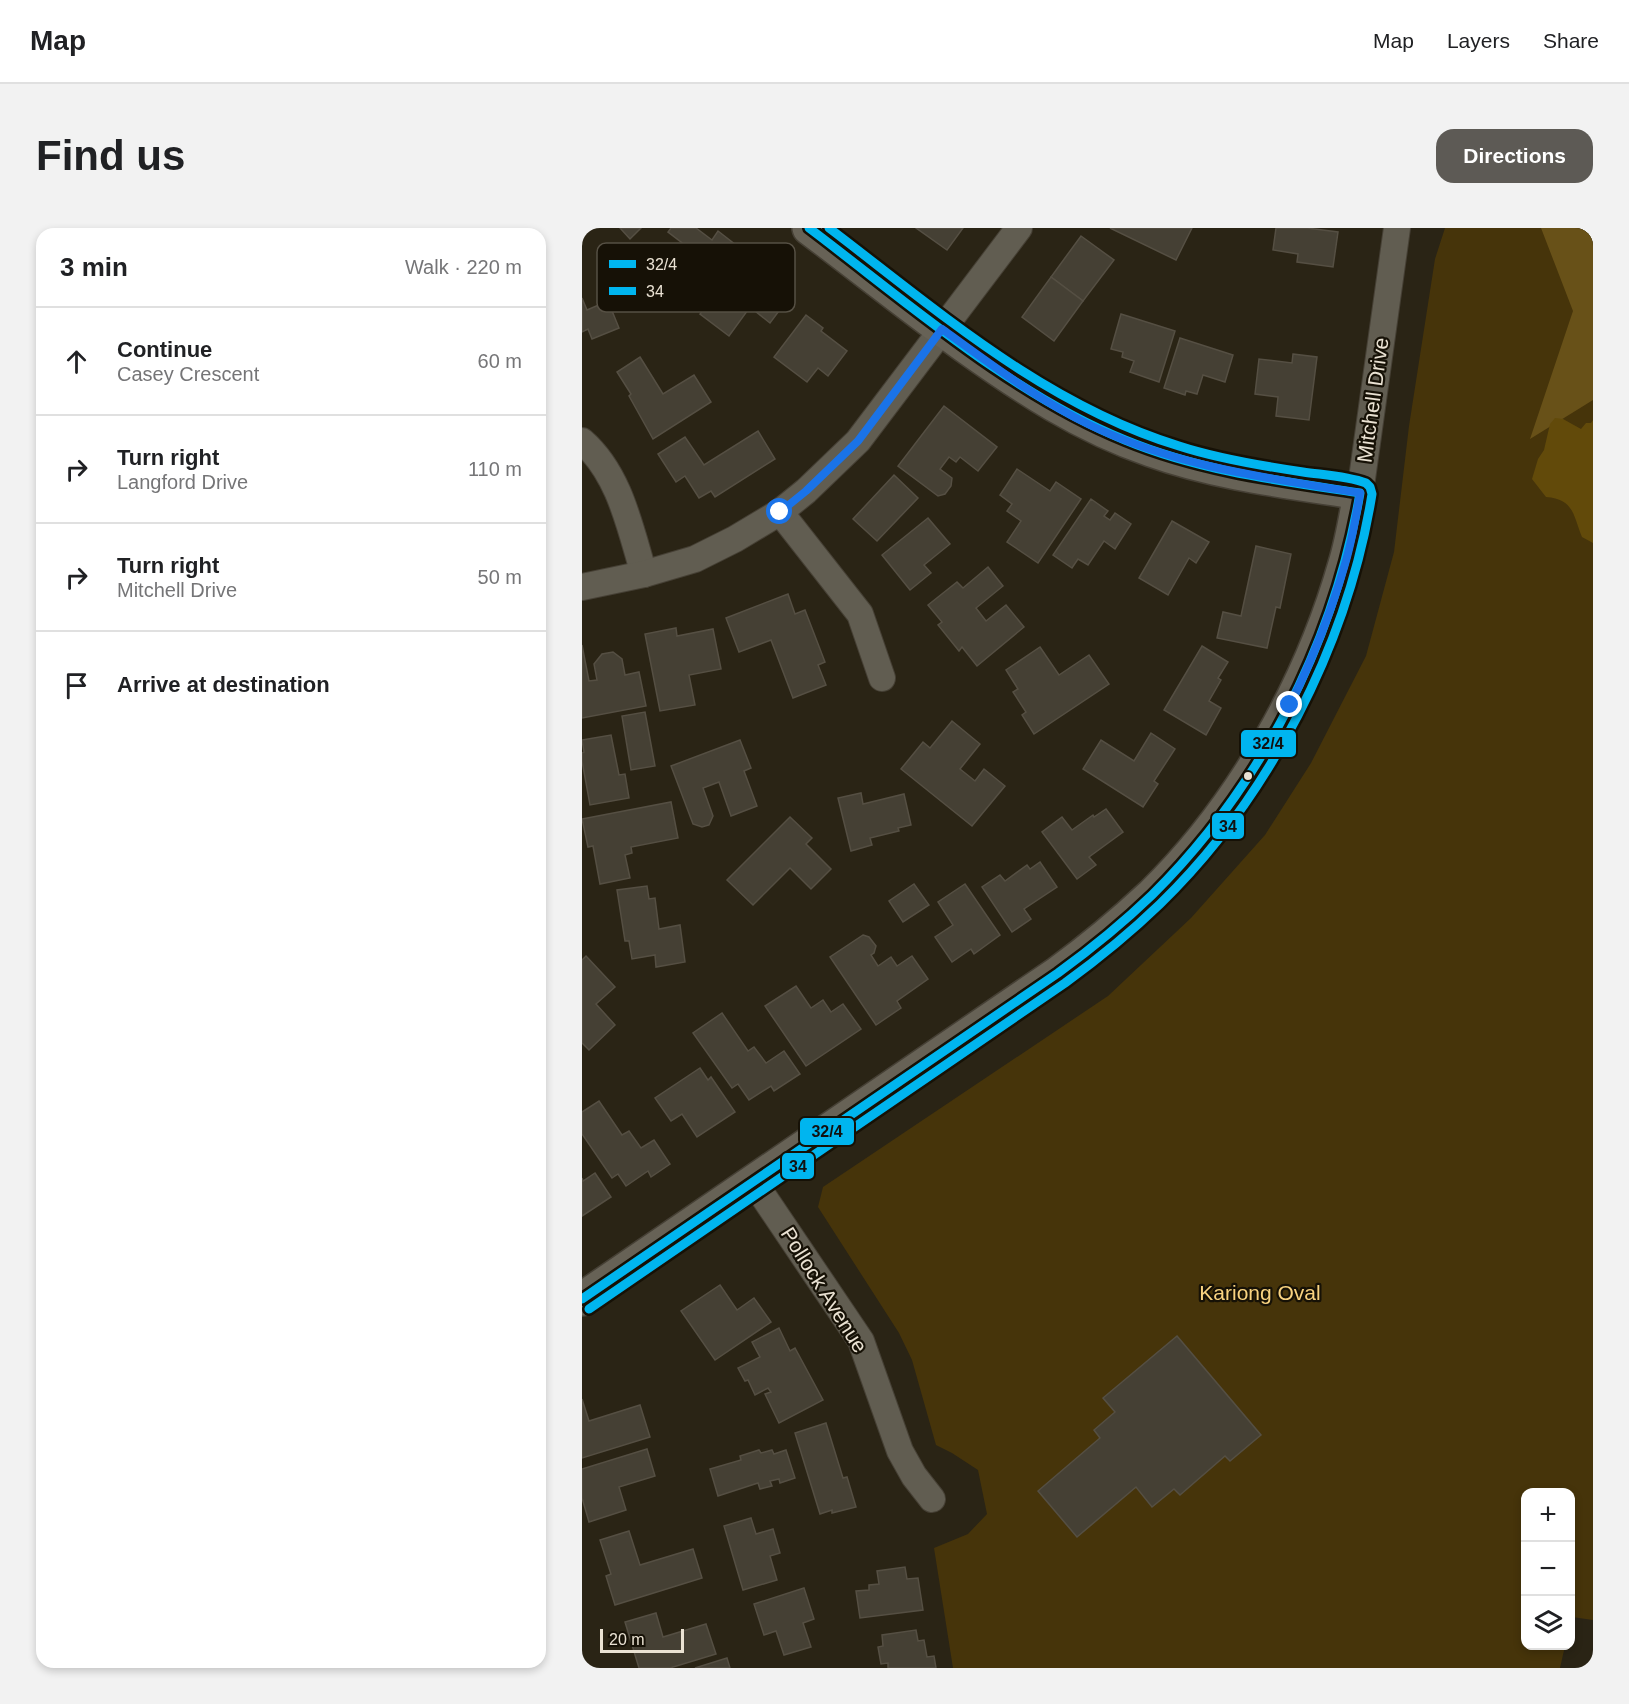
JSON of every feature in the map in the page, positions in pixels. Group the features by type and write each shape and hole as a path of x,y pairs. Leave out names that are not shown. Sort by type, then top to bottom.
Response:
{"street":[{"path":"808,228 1009,377 1092,426 1150,450 1205,466 1360,493"},
{"path":"582,587 644,574 695,559 780,512 806,491 858,441 1019,228"},
{"name":"Mitchell Drive","path":"582,1299 1058,974 1109,934 1153,893 1183,862 1210,828 1251,771 1280,722 1299,686 1333,604 1346,562 1360,493 1397,228"},
{"path":"582,441 597,457 617,490 644,574"},
{"path":"780,512 860,614 882,678"},
{"name":"Pollock Avenue","path":"753,1181 861,1341 900,1451 914,1476 933,1499"}],"green space":[{"name":"Kariong Oval","path":"1445,228 1593,228 1593,1620 1575,1617 1575,1488 1521,1488 1521,1650 1564,1650 1560,1668 953,1668 934,1548 968,1534 987,1514 978,1470 936,1445 912,1360 899,1333 818,1207 823,1187 1108,996 1191,918 1265,835 1311,763 1366,656 1394,552 1409,426 1435,259"}],"shaded area":[{"path":"1541,228 1593,228 1593,400 1530,439 1573,311"},
{"path":"1555,418 1563,419 1581,429 1593,420 1593,543 1582,537 1574,515 1567,505 1555,498 1546,497 1532,479 1538,459 1544,450 1550,424"}],"building":[{"path":"620,228 641,228 630,239"},
{"path":"671,228 696,228 712,240 718,231 733,243 682,243 668,232"},
{"path":"916,228 963,228 947,250"},
{"path":"1110,228 1192,228 1176,260"},
{"path":"1276,228 1307,228 1338,232 1333,267 1297,262 1298,254 1273,250"},
{"path":"1081,236 1114,260 1083,301 1051,277"},
{"path":"1051,277 1083,301 1054,341 1022,317"},
{"path":"582,298 587,310 597,306 597,312 612,312 619,328 592,339 588,329 582,332"},
{"path":"702,312 746,312 729,336 700,314"},
{"path":"756,312 778,312 770,323"},
{"path":"1121,314 1175,331 1159,382 1130,372 1134,361 1122,357 1123,352 1111,349"},
{"path":"806,315 823,328 821,331 847,351 828,376 818,368 807,382 774,357"},
{"path":"1180,338 1233,355 1225,382 1203,375 1197,394 1186,391 1185,395 1164,388"},
{"path":"1293,354 1317,357 1309,420 1276,416 1278,397 1255,394 1259,359 1292,363"},
{"path":"640,357 663,394 694,375 711,402 653,439 629,396 631,394 617,372"},
{"path":"944,406 997,447 978,471 960,457 956,462 949,457 940,469 952,478 951,486 945,494 938,496 898,466"},
{"path":"758,431 775,459 715,497 711,491 699,498 685,476 676,482 658,454 685,437 704,465"},
{"path":"1017,469 1050,491 1056,482 1081,499 1038,563 1007,542 1021,521 1007,511 1012,504 1000,495"},
{"path":"894,475 918,498 877,541 853,519"},
{"path":"1091,499 1108,511 1104,516 1110,520 1115,513 1131,524 1115,549 1104,541 1088,565 1078,559 1072,568 1053,555"},
{"path":"928,518 950,544 924,565 931,573 910,590 882,555"},
{"path":"1172,521 1209,542 1196,563 1189,558 1168,595 1139,578"},
{"path":"1256,546 1291,554 1280,608 1276,607 1267,648 1217,638 1223,612 1241,616"},
{"path":"988,567 1003,586 976,608 986,621 1006,605 1024,627 977,666 962,647 959,651 938,625 942,622 928,605 957,582 963,588"},
{"path":"788,594 795,614 805,610 825,662 818,665 826,685 793,698 771,640 739,652 726,618"},
{"path":"676,628 677,636 713,629 721,669 689,675 695,705 660,711 645,634"},
{"path":"582,645 589,681 597,680 594,664 602,654 613,652 622,659 625,675 639,672 646,706 582,718"},
{"path":"1202,646 1228,662 1218,678 1221,680 1209,701 1221,708 1206,735 1164,710"},
{"path":"1040,647 1059,675 1089,655 1109,684 1034,734 1022,715 1026,712 1013,692 1018,689 1006,670"},
{"path":"645,712 655,766 631,770 622,716"},
{"path":"952,721 980,744 960,769 975,781 984,769 1005,786 972,826 901,769 923,742 930,748"},
{"path":"1151,733 1175,749 1154,781 1158,784 1143,807 1083,769 1101,740 1134,761"},
{"path":"611,735 619,775 625,774 629,798 590,805 582,761 584,752 582,740"},
{"path":"740,740 751,768 744,771 757,806 731,816 719,782 703,788 713,816 709,825 702,827 693,824 671,766"},
{"path":"861,793 863,804 904,794 911,825 898,828 899,831 870,838 872,845 851,851 838,798"},
{"path":"671,802 678,838 631,847 632,853 625,855 630,878 600,884 593,846 588,847 582,819"},
{"path":"1106,809 1123,832 1089,857 1096,865 1077,879 1042,832 1062,817 1072,830"},
{"path":"790,817 812,838 806,844 831,869 811,889 790,868 753,905 727,880"},
{"path":"1040,862 1057,887 1024,909 1031,919 1012,932 982,887 1000,875 1005,881 1027,865 1030,869"},
{"path":"914,884 929,905 903,922 889,901"},
{"path":"965,884 1000,935 974,954 971,949 952,962 935,937 953,925 938,902"},
{"path":"647,886 649,899 655,898 659,929 680,925 685,962 656,967 655,955 632,959 629,941 625,941 617,890"},
{"path":"863,935 869,937 876,946 871,955 878,966 891,957 897,966 912,956 928,979 897,1001 901,1008 876,1025 830,957"},
{"path":"586,956 615,987 596,1004 615,1025 589,1050 582,1043 582,960"},
{"path":"796,986 811,1008 823,1000 831,1012 843,1004 861,1029 806,1066 765,1006"},
{"path":"722,1013 748,1051 754,1047 766,1063 784,1051 800,1074 774,1091 771,1086 749,1100 738,1084 732,1088 693,1033"},
{"path":"700,1068 708,1080 711,1077 735,1112 697,1137 682,1114 671,1121 655,1098"},
{"path":"599,1101 622,1135 629,1131 641,1148 654,1140 670,1164 651,1177 648,1171 626,1186 618,1174 612,1178 582,1134 582,1112"},
{"path":"595,1173 611,1197 582,1216 582,1178 583,1181"},
{"path":"720,1285 737,1310 754,1298 771,1322 715,1360 681,1311"},
{"path":"779,1328 790,1351 795,1348 823,1400 779,1423 765,1394 771,1392 768,1388 755,1395 748,1380 745,1381 738,1368 760,1357 752,1342"},
{"path":"1177,1336 1261,1435 1230,1461 1225,1456 1180,1495 1174,1489 1152,1507 1136,1487 1077,1537 1038,1491 1100,1438 1094,1430 1115,1412 1103,1398"},
{"path":"582,1399 589,1421 640,1405 650,1437 582,1458"},
{"path":"826,1423 843,1478 847,1477 856,1507 820,1514 795,1433"},
{"path":"647,1449 655,1476 619,1487 626,1510 589,1522 582,1498 582,1469"},
{"path":"759,1450 761,1453 772,1450 774,1454 786,1450 795,1478 780,1483 779,1479 770,1481 772,1486 760,1489 758,1483 718,1496 710,1469 741,1460 740,1456"},
{"path":"751,1518 756,1534 773,1529 780,1553 770,1556 777,1580 743,1590 724,1526"},
{"path":"629,1531 640,1565 693,1549 702,1578 615,1605 606,1576 611,1574 600,1540"},
{"path":"905,1567 907,1579 918,1578 923,1610 860,1618 856,1591 869,1590 869,1585 879,1584 877,1571"},
{"path":"804,1588 814,1619 803,1623 811,1647 784,1655 776,1631 764,1635 754,1604"},
{"path":"656,1613 663,1637 706,1624 716,1654 670,1668 639,1668 625,1622"},
{"path":"916,1630 918,1641 924,1640 927,1657 934,1656 936,1668 888,1668 888,1663 881,1664 878,1647 883,1646 882,1635"},
{"path":"727,1658 730,1668 695,1668"}],"transit line":[{"name":"32/4","path":"582,1299 1058,973 1106,936 1152,895 1191,853 1227,808 1259,760 1287,710 1312,658 1332,604 1348,549 1360,493 1241,474 1182,460 1125,440 1083,421 1041,398 961,344 809,228"},
{"name":"34","path":"589,1309 1065,983 1090,965 1160,904 1199,862 1236,816 1269,767 1298,716 1323,662 1344,606 1360,550 1372,494 1366,483 1343,477 1241,462 1194,451 1130,428 1083,406 1038,381 952,323 829,228"}],"route":[{"path":"780,512 806,491 858,441 942,329 1048,402 1092,426 1150,450 1205,466 1244,474 1360,493 1346,562 1333,604 1290,705"}]}
